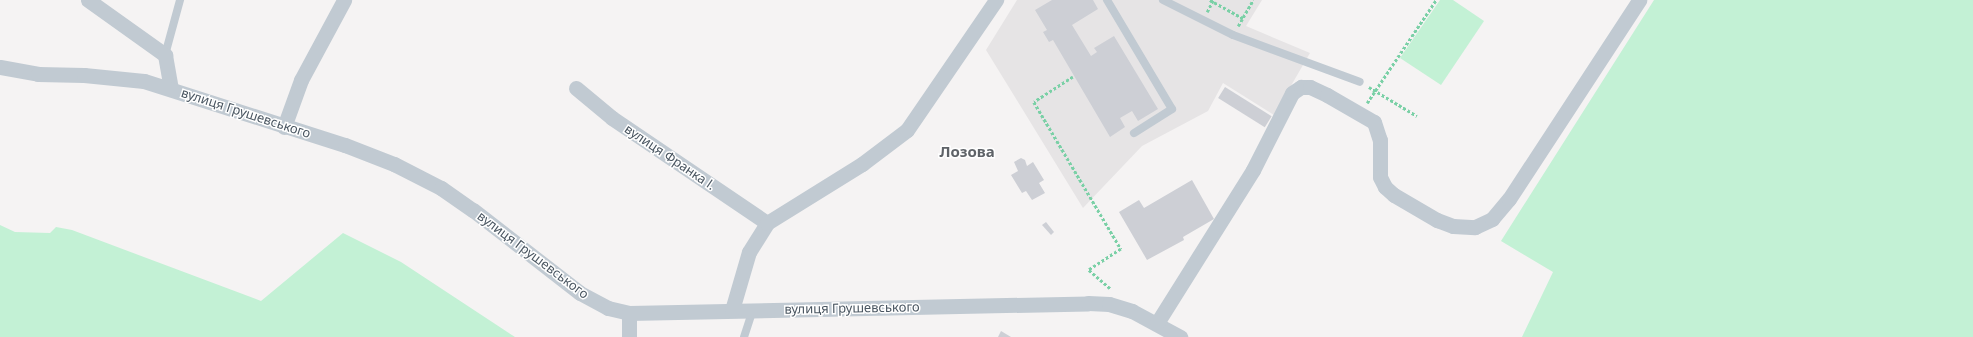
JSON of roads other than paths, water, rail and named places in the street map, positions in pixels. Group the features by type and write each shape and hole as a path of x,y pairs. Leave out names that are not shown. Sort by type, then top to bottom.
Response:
{"street":[{"path":"88,0 165,55 171,88"},
{"path":"284,127 301,80 344,0"},
{"path":"732,310 748,252 767,223 862,164 907,130 996,0"},
{"path":"1157,323 1253,170 1292,93 1301,87 1310,87 1374,122 1378,130 1380,177 1385,187 1437,220 1453,226 1475,227 1492,219 1509,199 1639,0"},
{"name":"вулиця Грушевського","path":"0,67 38,74 84,74 144,81 171,88 284,127 345,145 394,164 441,188 580,293 608,308 629,313 753,309 1088,303 1114,306 1157,323 1180,337"},
{"name":"вулиця Франка І.","path":"576,88 612,118 767,223"},
{"path":"629,313 629,337"}],"lane":[{"path":"165,55 180,0"},
{"path":"1107,0 1172,109 1134,133"},
{"path":"1163,0 1233,35 1360,82"},
{"path":"744,337 753,309"}],"district":[{"name":"Лозова","path":"967,152"}]}
